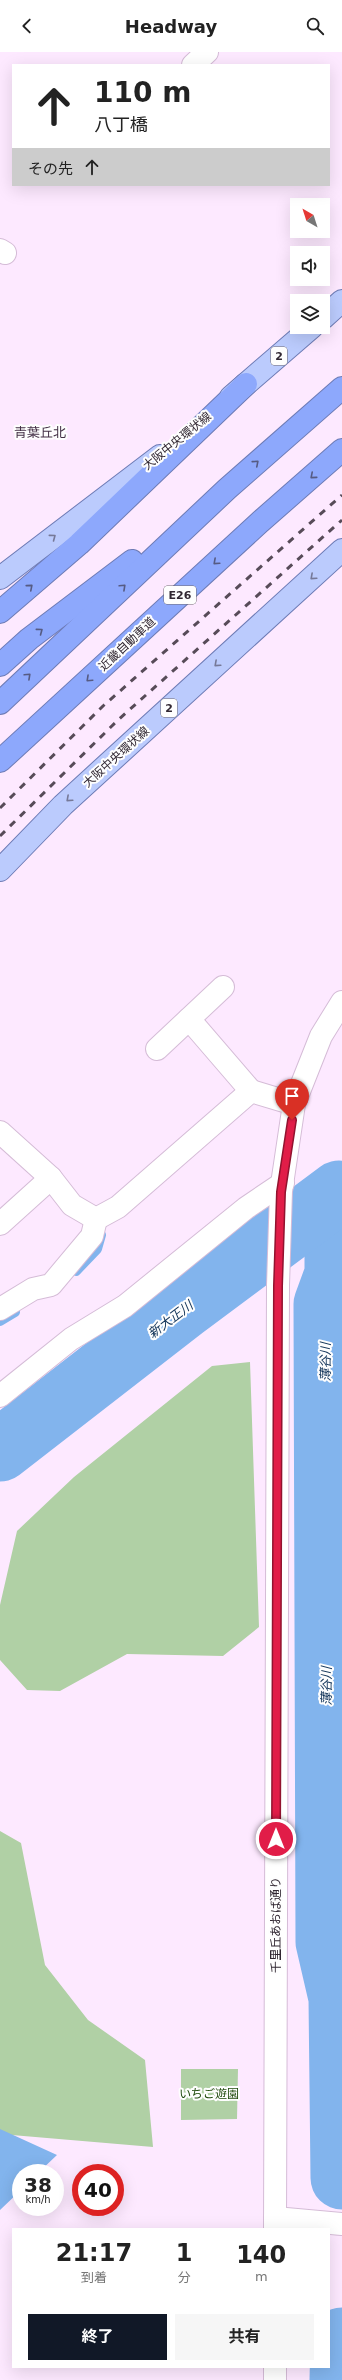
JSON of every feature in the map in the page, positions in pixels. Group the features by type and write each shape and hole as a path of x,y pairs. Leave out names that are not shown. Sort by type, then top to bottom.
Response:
{"highway":[{"path":"0,612 79,544 246,384"},
{"path":"0,702 227,489 342,388"},
{"name":"近畿自動車道","path":"0,762 243,537 342,450"},
{"path":"0,665 29,639 227,489"}],"main road":[{"path":"330,312 342,301"},
{"name":"大阪中央環状線","path":"0,578 153,461 304,334"},
{"name":"大阪中央環状線","path":"0,870 63,805 342,550"}],"street":[{"path":"194,64 207,52"},
{"path":"157,1049 223,987"},
{"path":"0,1396 70,1339 124,1306 246,1208 282,1187 294,1104 321,1036 342,1002"},
{"path":"189,1020 251,1091 294,1104"},
{"path":"0,1309 33,1289 51,1285 92,1236 96,1219 118,1207 251,1091"},
{"path":"0,1132 51,1178 72,1205 96,1219"},
{"path":"0,1224 51,1178"},
{"name":"千里丘あおば通り","path":"275,2224 278,1286 282,1187"},
{"path":"275,2224 317,2221 342,2224"},
{"path":"275,2368 275,2380"}],"green space":[{"path":"250,1362 259,1627 223,1656 127,1654 60,1691 27,1690 0,1660 0,1605 17,1531 74,1477 212,1366"},
{"path":"0,1831 21,1843 45,1965 88,2020 145,2060 153,2147 0,2134"},
{"name":"いちご遊園","path":"181,2069 238,2069 237,2119 181,2120"}],"water":[{"path":"0,2129 57,2155 48,2164 12,2164 12,2199 0,2210"}],"waterway":[{"name":"新大正川","path":"0,1450 183,1308 339,1192"},
{"name":"薄谷川","path":"336,1195 336,1274 325,1304 327,1942 340,1998 342,2178"},
{"path":"76,1271 97,1249 101,1235"},
{"name":"薄谷川","path":"336,1274 342,1268"},
{"path":"0,1321 15,1312"},
{"name":"薄谷川","path":"341,2380 342,2339"}],"railway":[{"path":"0,808 103,706 342,495"},
{"path":"0,836 118,720 342,520"}],"district":[{"name":"青葉丘北","path":"40,432"}],"route":[{"path":"276,1839 278,1286 281,1192 292,1120"}]}
